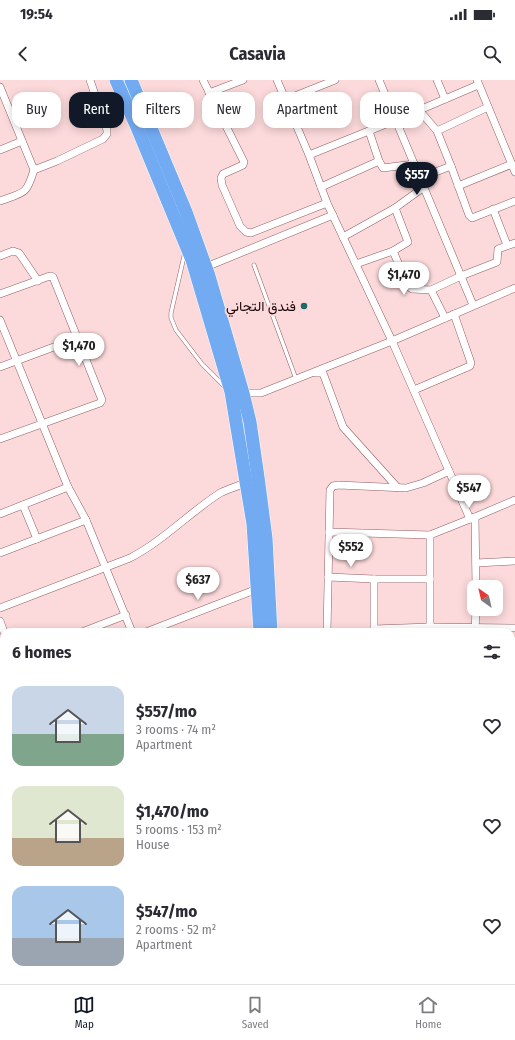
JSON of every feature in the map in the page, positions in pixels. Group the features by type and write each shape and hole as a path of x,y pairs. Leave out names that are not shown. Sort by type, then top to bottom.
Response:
{"highway":[{"path":"116,80 192,260 237,393 250,422 266,538 271,628"},
{"path":"131,80 186,212 206,267 237,393 246,483 253,524 260,628"}],"street":[{"path":"34,170 57,161 103,139 107,134 107,130 90,80"},
{"path":"203,80 209,92"},
{"path":"212,92 243,80"},
{"path":"277,80 282,92"},
{"path":"305,92 335,80"},
{"path":"379,80 384,92"},
{"path":"437,80 446,99"},
{"path":"424,108 446,99 478,82 515,172"},
{"path":"0,87 34,170 29,186 24,191 0,201"},
{"path":"437,131 488,106"},
{"path":"424,116 437,131 470,217 472,218 515,201"},
{"path":"227,128 244,162 243,165 223,174 221,178 225,192 242,229 251,233 327,203"},
{"path":"298,128 310,155 327,203 392,341 449,471 472,518 476,580"},
{"path":"310,155 376,128"},
{"path":"399,128 473,306"},
{"path":"369,131 382,167 414,164"},
{"path":"0,150 22,141"},
{"path":"321,187 379,161"},
{"path":"458,186 512,164"},
{"path":"420,178 451,166"},
{"path":"343,237 395,208 424,187"},
{"path":"356,264 393,251 406,244 408,240 395,208"},
{"path":"493,209 507,245"},
{"path":"206,267 333,215"},
{"path":"393,251 408,286 412,289 431,290 497,262 498,249 515,243"},
{"path":"0,256 13,251 19,253 38,281"},
{"path":"0,294 51,276 54,277 101,396 101,402 0,440"},
{"path":"237,393 261,393 392,341 515,288"},
{"path":"431,290 445,318"},
{"path":"414,390 470,366 470,360 454,314"},
{"path":"0,320 68,486 86,520 130,628"},
{"path":"0,367 78,338"},
{"path":"313,372 323,373 343,427 398,487"},
{"path":"328,628 330,490 333,486 416,486 449,471"},
{"path":"0,608 106,568 146,550 222,492 246,483"},
{"path":"0,514 68,486"},
{"path":"329,532 430,535 515,500"},
{"path":"23,505 37,538"},
{"path":"0,553 86,520"},
{"path":"430,535 430,627"},
{"path":"476,563 515,561"},
{"path":"328,577 430,579"},
{"path":"374,579 374,628"},
{"path":"156,628 257,589"},
{"path":"93,628 126,616"},
{"path":"476,616 476,628"},
{"path":"411,628 445,628"}],"lane":[{"path":"186,245 171,313 173,325 202,364 237,393"},
{"path":"254,266 296,379"}],"place":[{"name":"فندق التجاني","path":"304,306"}]}
